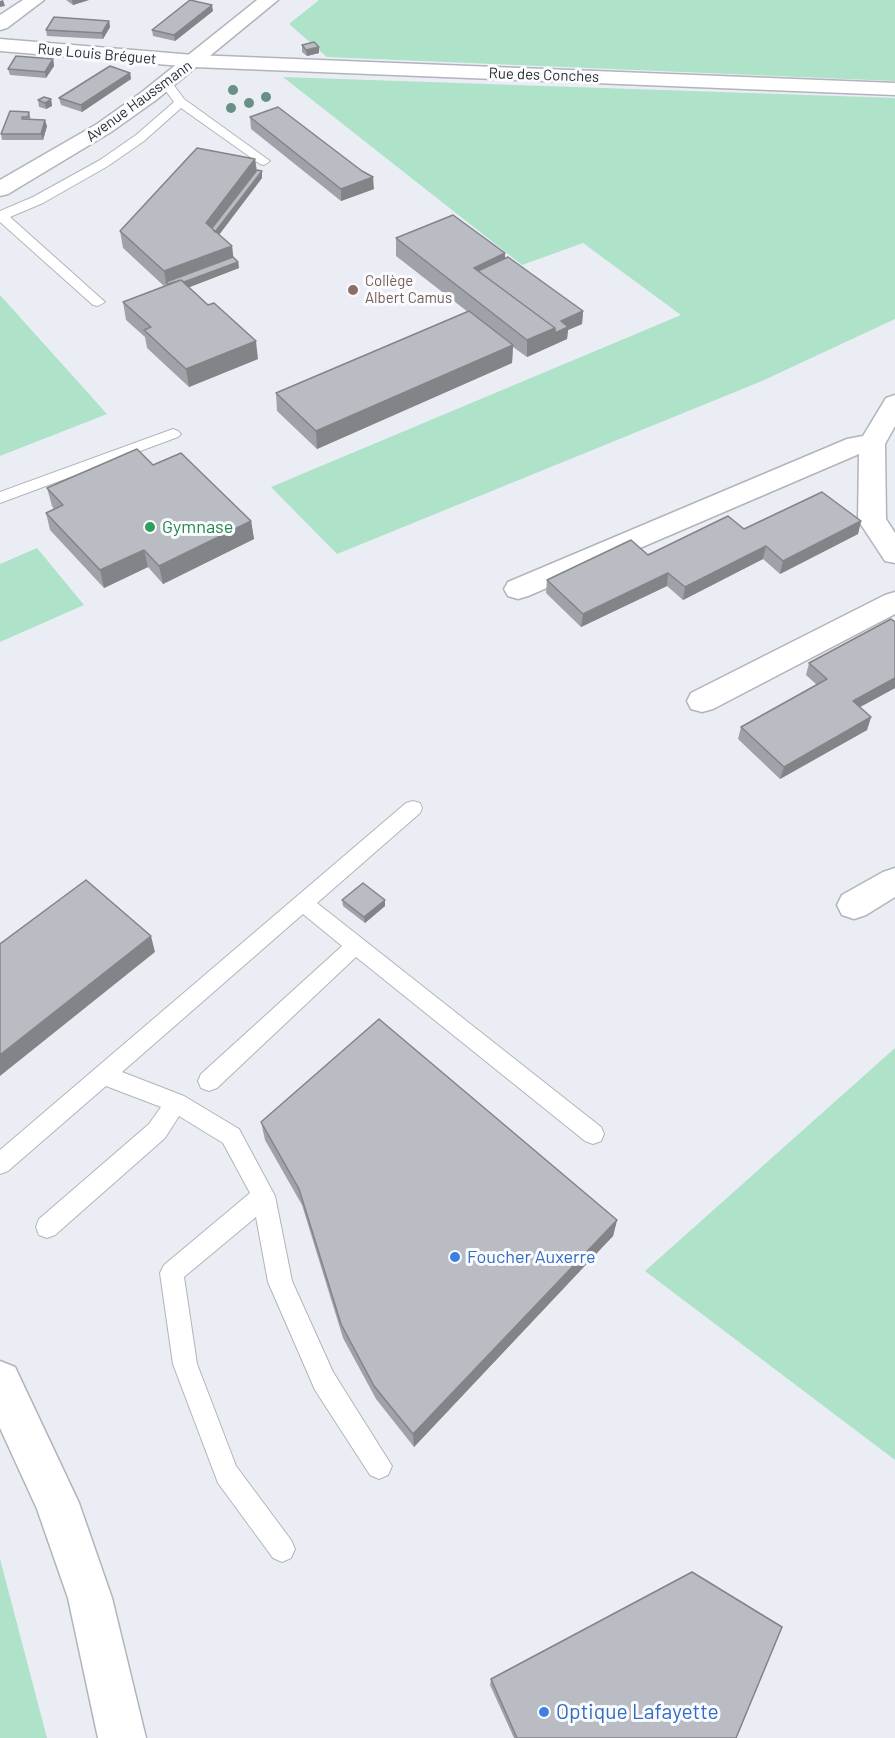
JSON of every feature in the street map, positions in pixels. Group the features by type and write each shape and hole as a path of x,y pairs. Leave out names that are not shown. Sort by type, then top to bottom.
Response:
{"street":[{"path":"0,24 35,0"},
{"name":"Avenue Haussmann","path":"0,189 96,134 166,83 268,0"},
{"name":"Rue Louis Bréguet","path":"0,45 194,61"},
{"name":"Rue des Conches","path":"194,61 895,89"},
{"path":"895,403 882,432 872,520 895,554"},
{"path":"518,589 882,432"},
{"path":"702,701 895,602"},
{"path":"854,905 895,881"},
{"path":"0,1382 57,1503 87,1587 122,1738"}],"lane":[{"path":"166,83 180,102 264,161"},
{"path":"98,302 0,215 38,200 104,163 140,138 180,102"},
{"path":"0,498 173,434"},
{"path":"0,1164 413,808"},
{"path":"303,903 593,1134"},
{"path":"209,1081 356,945"},
{"path":"103,1075 176,1103 231,1136 264,1196 280,1282 324,1381 379,1466"},
{"path":"47,1227 157,1131 176,1103"},
{"path":"264,1196 172,1273 185,1364 227,1474 282,1549"}],"green space":[{"path":"319,0 895,0 895,81 327,57 289,24"},
{"path":"283,77 895,98 895,319 762,381 337,554 271,487 681,315 583,243 522,265"},
{"path":"0,295 107,414 0,456"},
{"path":"37,548 84,605 0,642 0,564"},
{"path":"895,1048 895,1460 645,1271"},
{"path":"0,1559 47,1738 0,1738"}],"building":[{"path":"190,0 212,5 174,35 152,30"},
{"path":"54,17 109,21 102,33 46,30"},
{"path":"314,42 319,47 306,50 302,45"},
{"path":"16,56 53,59 45,72 8,69"},
{"path":"110,66 130,73 81,105 59,98"},
{"path":"44,97 51,99 45,103 38,100"},
{"path":"278,107 373,177 341,189 250,117"},
{"path":"10,111 29,112 28,117 22,117 22,119 45,120 41,134 1,134"},
{"path":"197,148 255,159 206,223 232,246 164,271 120,231"},
{"path":"257,170 262,171 215,232 212,228"},
{"path":"453,215 505,253 474,268 555,328 527,340 396,238"},
{"path":"233,257 238,262 184,282 181,280 168,284 166,282"},
{"path":"508,257 583,311 561,321 568,327 555,333 555,328 478,271"},
{"path":"181,280 208,305 214,303 256,341 186,369 144,330 151,327 123,302"},
{"path":"469,311 513,345 316,431 276,393"},
{"name":"Gymnase","path":"137,449 153,465 181,453 251,521 159,566 144,550 100,570 46,513 63,505 47,488"},
{"path":"822,492 861,521 783,561 766,546 685,587 668,573 583,614 547,580 631,540 648,555 728,516 744,529"},
{"path":"891,619 895,622 895,678 853,701 871,717 784,767 741,727 827,679 809,663"},
{"path":"86,880 151,936 0,1055 0,944"},
{"path":"363,883 385,900 364,917 342,900"},
{"name":"Foucher Auxerre","path":"379,1019 617,1220 413,1434 374,1386 341,1324 299,1189 261,1122"},
{"path":"692,1572 782,1627 736,1738 517,1738 491,1679"}],"place":[{"name":"Collège Albert Camus","path":"353,290"},
{"name":"Gymnase","path":"150,527"},
{"name":"Foucher Auxerre","path":"455,1257"},
{"name":"Optique Lafayette","path":"544,1712"}]}
